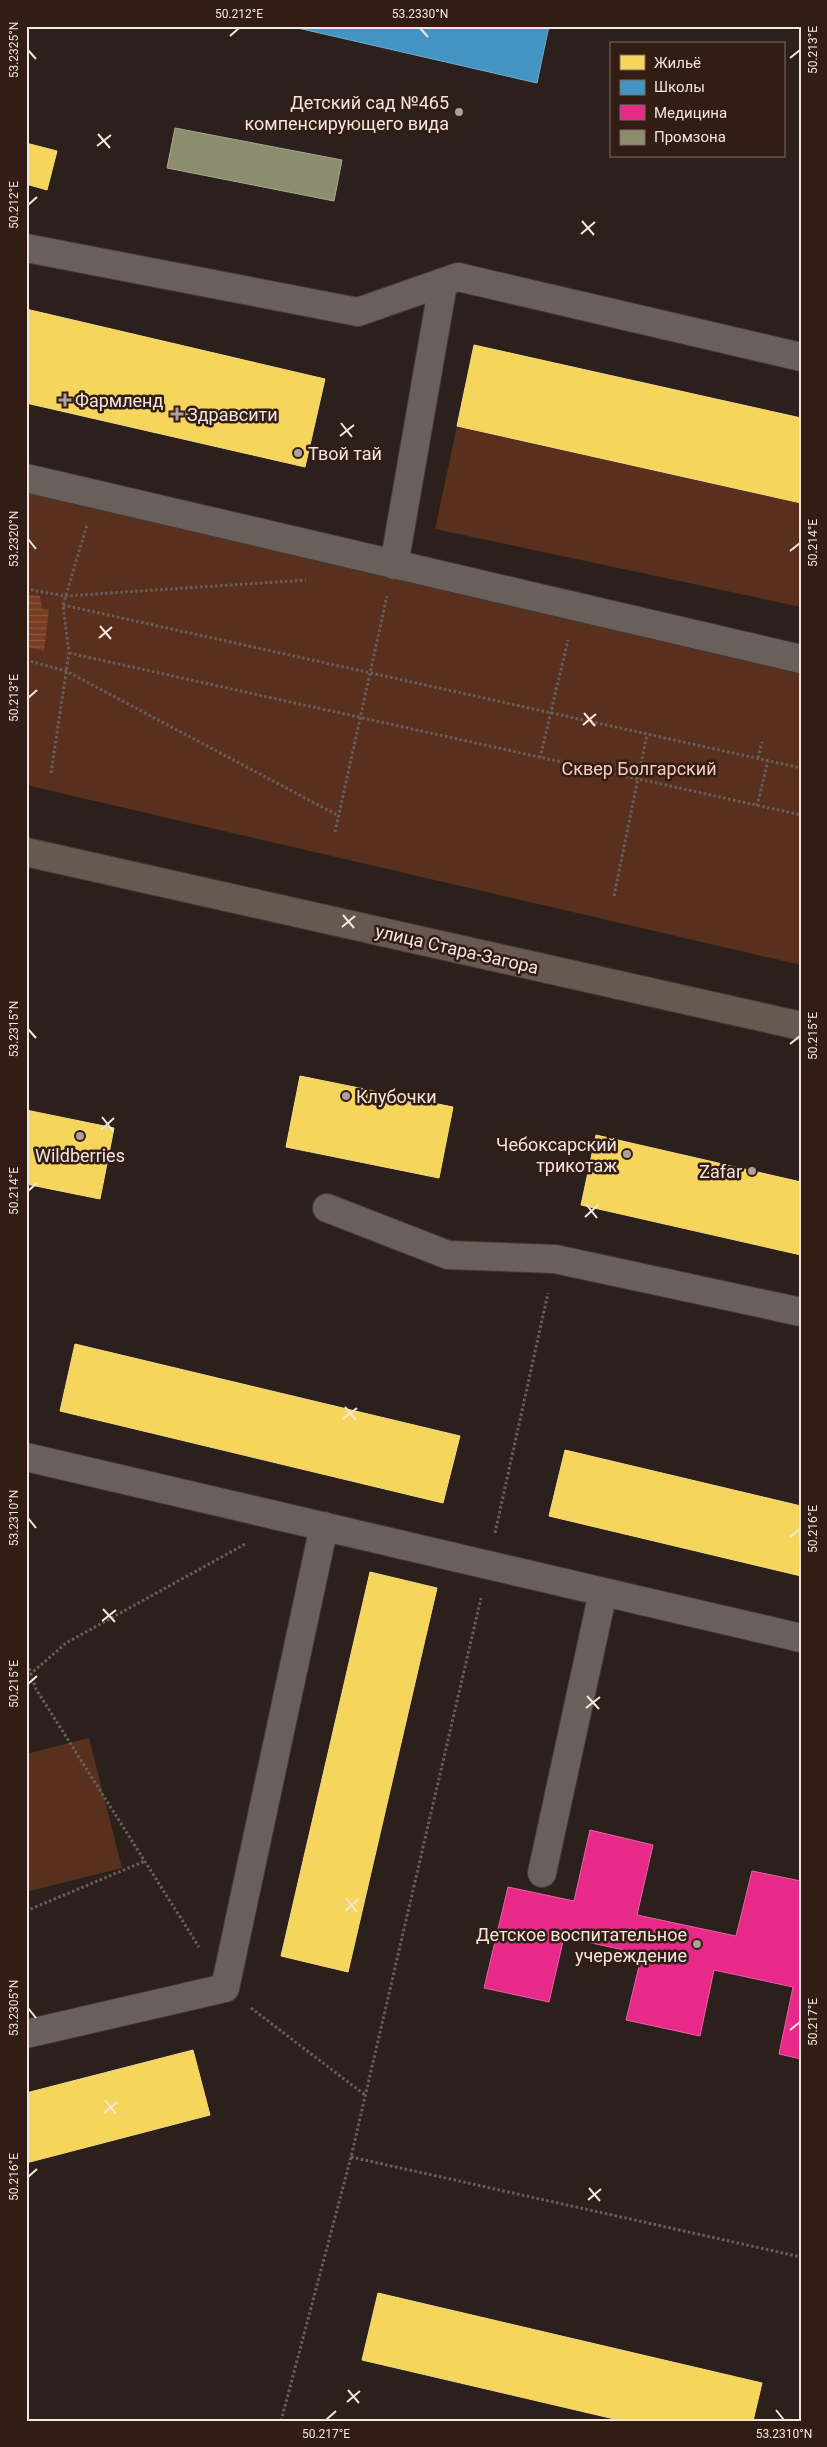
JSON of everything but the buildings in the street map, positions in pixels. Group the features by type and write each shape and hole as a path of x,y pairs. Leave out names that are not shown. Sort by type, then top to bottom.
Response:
{"main road":[{"name":"улица Стара-Загора","path":"26,852 801,1026"}],"lane":[{"path":"26,248 358,312 458,277 801,357"},
{"path":"394,565 442,284"},
{"path":"26,478 801,659"},
{"path":"327,1208 448,1254 555,1259 801,1312"},
{"path":"26,1457 801,1638"},
{"path":"26,2034 226,1988 324,1526"},
{"path":"542,1873 603,1592"}],"path":[{"path":"51,773 69,653 63,605 96,494"},
{"path":"335,832 394,565"},
{"path":"26,589 66,596 315,579"},
{"path":"63,605 801,768"},
{"path":"540,758 576,607"},
{"path":"69,653 801,815"},
{"path":"26,660 66,671 339,816"},
{"path":"614,896 647,734"},
{"path":"758,758 762,742"},
{"path":"757,806 768,761"},
{"path":"281,2421 365,2095 489,1565 555,1259"},
{"path":"26,1678 30,1672 66,1644 292,1519"},
{"path":"26,1659 36,1690 226,1988 365,2095"},
{"path":"26,1911 145,1861"},
{"path":"350,2157 801,2257"}],"green space":[{"path":"457,426 801,503 801,607 435,529"},
{"name":"Сквер Болгарский","path":"26,471 801,645 801,965 26,785"},
{"path":"89,1738 122,1868 26,1892 26,1754"}],"shaded area":[{"path":"26,594 40,596 42,609 49,610 44,651 26,647"}],"place":[{"name":"Детский сад №465 компенсирующего вида","path":"459,112"},
{"name":"Фармленд","path":"65,400"},
{"name":"Здравсити","path":"177,414"},
{"name":"Твой тай","path":"298,453"},
{"name":"Клубочки","path":"346,1096"},
{"name":"Wildberries","path":"80,1136"},
{"name":"Чебоксарский трикотаж","path":"627,1154"},
{"name":"Zafar","path":"752,1171"},
{"name":"Детское воспитательное учереждение","path":"697,1944"}]}
